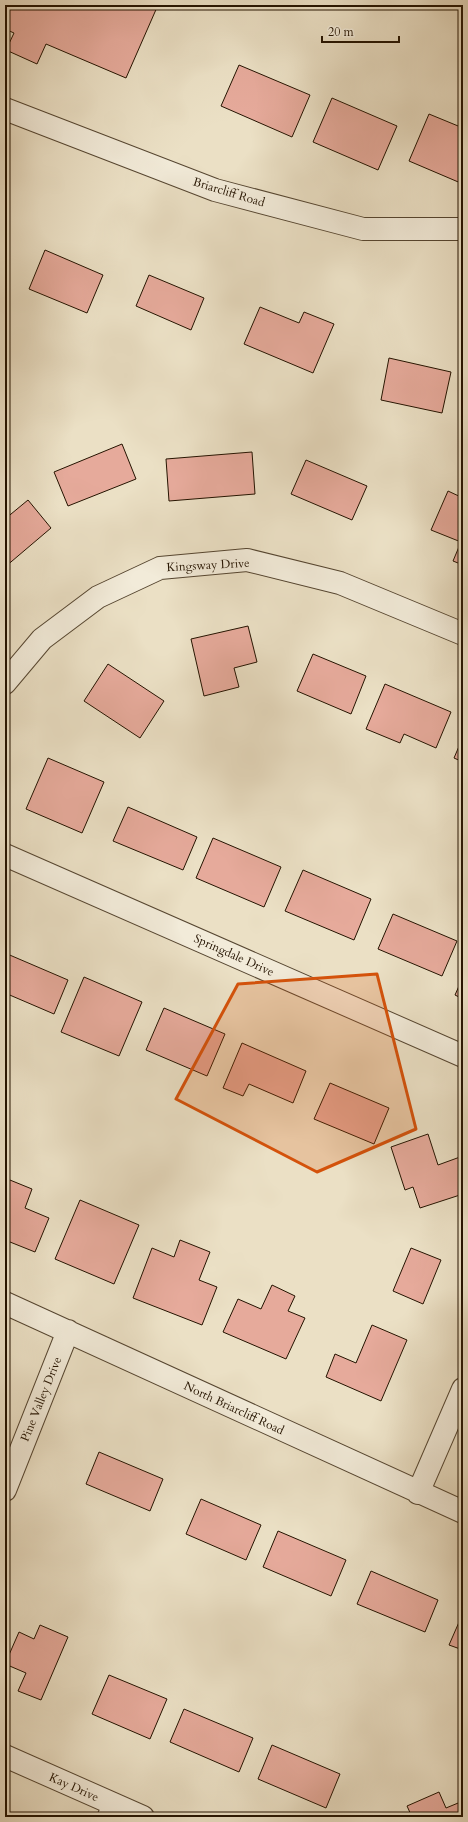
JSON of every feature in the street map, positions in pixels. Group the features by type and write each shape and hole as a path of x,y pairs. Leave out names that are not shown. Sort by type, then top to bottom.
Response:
{"street":[{"name":"Briarcliff Road","path":"5,109 215,190 363,229 463,229"},
{"name":"Kingsway Drive","path":"5,683 42,639 48,634 98,597 160,568 247,560 340,583 463,634"},
{"name":"Springdale Drive","path":"5,855 463,1056"},
{"name":"North Briarcliff Road","path":"5,1303 418,1493 463,1512"},
{"name":"Pine Valley Drive","path":"5,1490 68,1331"},
{"path":"418,1493 463,1389"},
{"name":"Kay Drive","path":"5,1756 107,1810 143,1817"}],"highlighted area":[{"path":"377,974 416,1129 317,1172 176,1099 238,984"}],"building":[{"path":"8,5 158,5 126,78 46,44 37,64 6,50 14,33 5,29 5,12"},
{"path":"239,65 310,95 292,137 221,106"},
{"path":"332,98 397,126 378,170 313,142"},
{"path":"429,114 463,128 463,184 409,161"},
{"path":"45,250 103,275 87,313 29,289"},
{"path":"149,275 204,298 191,330 136,306"},
{"path":"260,307 299,323 304,312 334,324 313,373 244,344"},
{"path":"389,358 451,372 442,413 381,400"},
{"path":"122,444 136,479 68,506 54,472"},
{"path":"252,452 255,494 169,501 166,459"},
{"path":"306,460 367,486 352,520 291,494"},
{"path":"448,491 463,498 463,565 453,561 461,542 431,530"},
{"path":"28,500 51,528 5,567 5,519"},
{"path":"248,626 257,662 234,668 239,687 204,696 191,639"},
{"path":"313,654 366,676 351,714 297,691"},
{"path":"108,664 164,701 140,738 84,701"},
{"path":"385,684 451,712 436,748 404,734 400,743 366,729"},
{"path":"463,737 463,762 454,758"},
{"path":"48,758 104,782 82,833 26,809"},
{"path":"128,807 197,837 183,870 113,841"},
{"path":"213,838 281,867 264,907 196,878"},
{"path":"303,870 371,899 354,940 285,911"},
{"path":"393,914 457,941 442,976 378,949"},
{"path":"5,953 68,980 54,1014 5,993"},
{"path":"84,977 142,1002 119,1056 61,1032"},
{"path":"463,977 463,999 455,995"},
{"path":"164,1008 225,1034 207,1076 146,1050"},
{"path":"242,1043 306,1071 293,1103 249,1084 243,1096 223,1088"},
{"path":"330,1083 389,1108 374,1144 314,1119"},
{"path":"428,1134 438,1165 460,1157 463,1167 463,1194 420,1208 413,1187 405,1190 391,1147"},
{"path":"5,1178 32,1189 25,1208 49,1218 35,1252 5,1240"},
{"path":"80,1200 139,1225 114,1284 55,1259"},
{"path":"180,1240 210,1252 199,1280 217,1287 202,1325 133,1298 152,1248 174,1257"},
{"path":"411,1248 441,1260 423,1304 393,1291"},
{"path":"272,1285 295,1296 288,1311 305,1318 286,1359 223,1332 238,1299 261,1309"},
{"path":"372,1325 407,1340 381,1401 326,1377 335,1354 356,1363"},
{"path":"99,1452 163,1479 150,1511 86,1484"},
{"path":"201,1499 261,1525 246,1560 186,1534"},
{"path":"278,1531 346,1560 331,1596 263,1567"},
{"path":"371,1571 438,1600 425,1632 357,1604"},
{"path":"463,1613 463,1650 449,1645"},
{"path":"40,1625 68,1637 41,1700 18,1691 26,1673 5,1664 19,1632 34,1639"},
{"path":"109,1675 167,1699 150,1739 92,1714"},
{"path":"184,1709 253,1738 239,1772 170,1742"},
{"path":"272,1745 340,1774 326,1808 258,1779"},
{"path":"439,1792 446,1808 463,1801 463,1817 412,1817 407,1806"}]}
